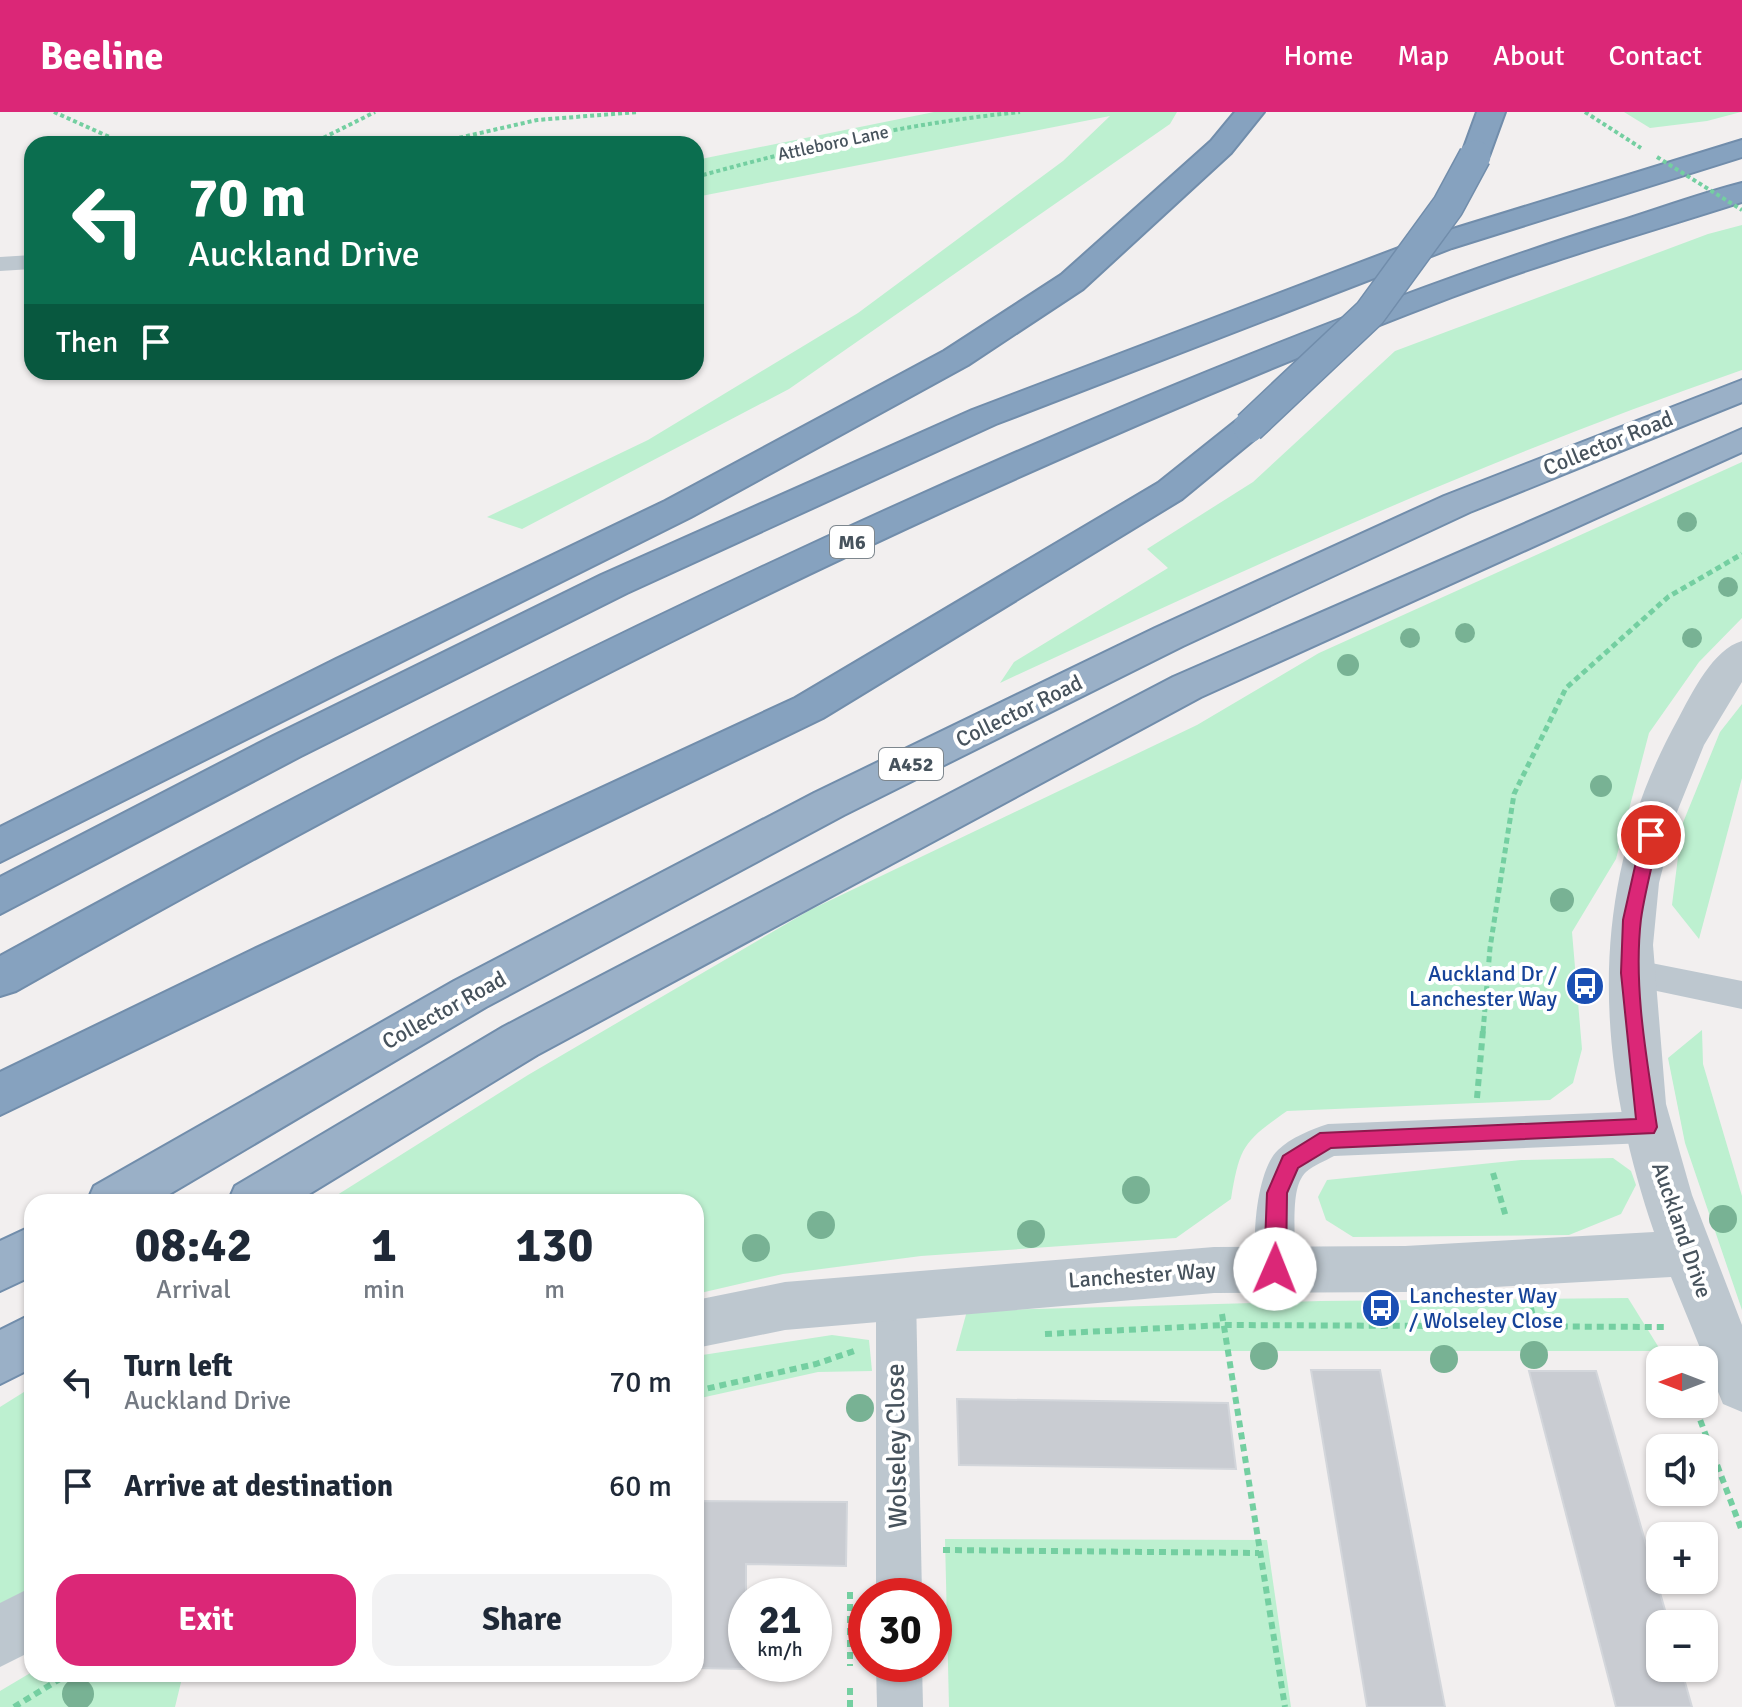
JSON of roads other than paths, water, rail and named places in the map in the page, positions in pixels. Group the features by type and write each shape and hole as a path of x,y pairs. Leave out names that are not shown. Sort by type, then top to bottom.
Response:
{"highway":[{"path":"0,846 350,668 678,509 956,358 1072,282 1221,147 1250,112"},
{"path":"0,1095 284,956 809,708 1170,491 1249,427 1370,313 1448,206 1475,156 1491,112"},
{"path":"0,897 287,746 614,584 984,417 1441,242 1742,148"},
{"name":"M6","path":"0,978 107,917 558,680 1035,456 1443,290 1742,192"},
{"name":"Collector Road","path":"126,1194 470,994 829,804 1169,637 1457,504 1742,390"},
{"name":"A452","path":"266,1194 520,1041 1187,687 1742,439"},
{"path":"0,1268 24,1254"},
{"path":"0,1359 24,1344"}],"street":[{"path":"0,264 24,262"},
{"name":"Auckland Drive","path":"1742,654 1712,691 1667,779 1642,862 1632,920 1631,973 1635,1045 1647,1127 1687,1253 1742,1386"},
{"path":"1631,973 1742,995"},
{"path":"1275,1269 1277,1193 1290,1162 1328,1140 1647,1127"},
{"name":"Lanchester Way","path":"704,1322 785,1306 1214,1270 1405,1269 1687,1253"},
{"name":"Wolseley Close","path":"896,1295 899,1578"},
{"path":"0,1637 24,1621"},
{"path":"899,1682 900,1707"}],"place":[{"name":"Auckland Dr / Lanchester Way","path":"1585,986"},
{"name":"Lanchester Way / Wolseley Close","path":"1381,1308"}]}
